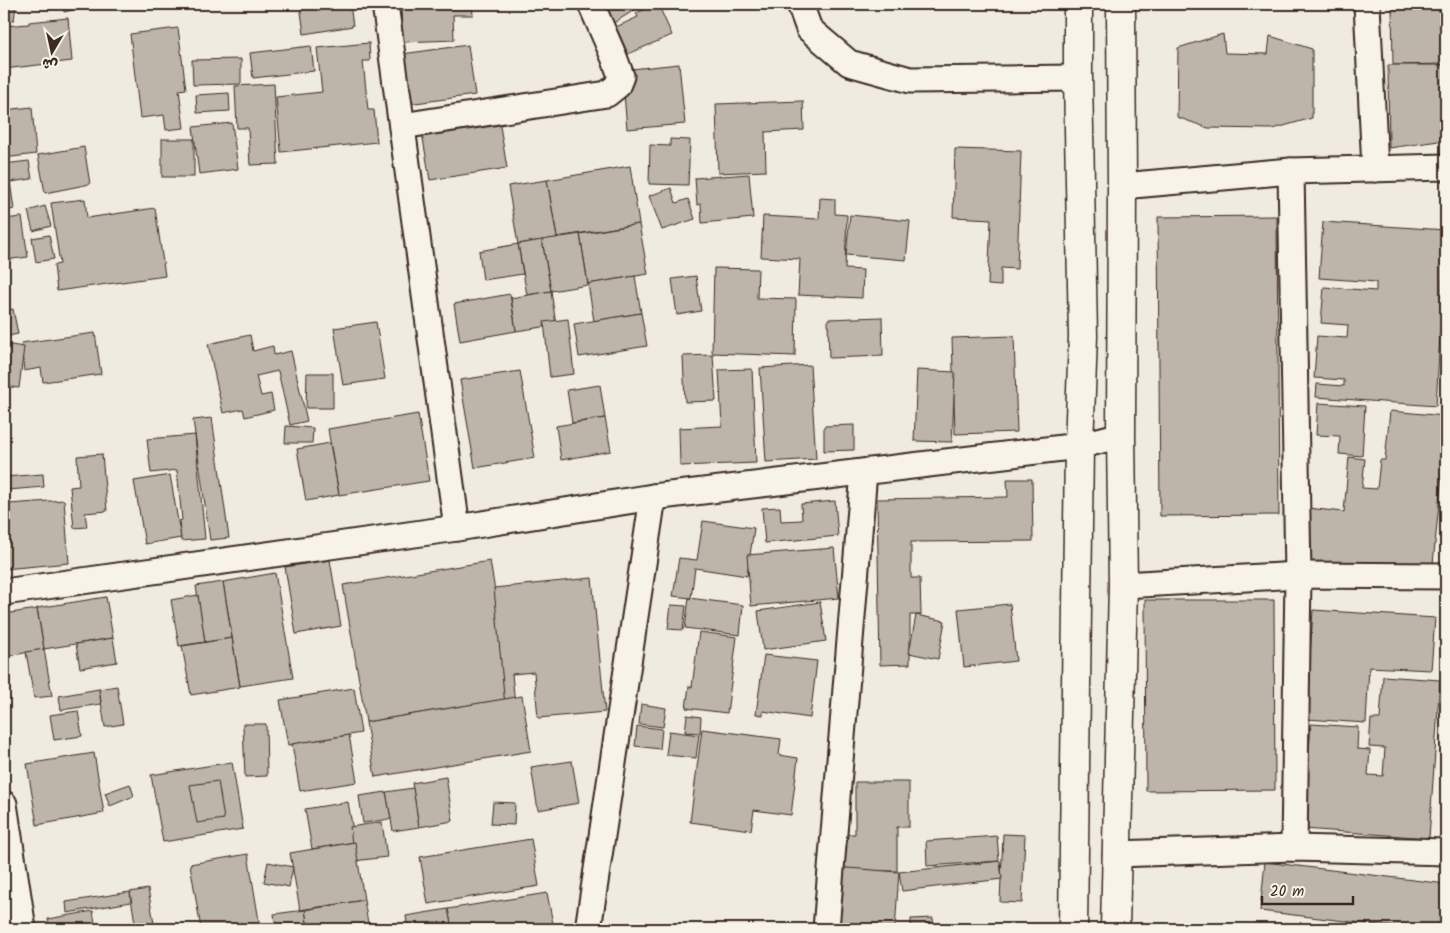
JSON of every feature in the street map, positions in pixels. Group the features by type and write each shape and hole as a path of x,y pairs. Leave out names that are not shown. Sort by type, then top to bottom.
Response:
{"main road":[{"path":"1073,929 1079,446 1084,336 1078,4"},
{"path":"1115,929 1123,585 1121,4"}],"street":[{"path":"385,4 457,528"},
{"path":"402,126 607,94 617,86 620,76 614,57 591,4"},
{"path":"800,4 809,29 849,63 910,80 1078,78"},
{"path":"1367,4 1375,169"},
{"path":"1122,186 1291,171 1446,168"},
{"path":"1291,171 1298,575 1294,848"},
{"path":"4,592 457,528 653,497 1079,446 1121,435"},
{"path":"826,929 864,472"},
{"path":"588,929 653,497"},
{"path":"1123,585 1298,575 1446,576"},
{"path":"4,804 23,929"},
{"path":"1116,854 1294,848 1446,852"}],"building":[{"path":"4,4 16,4 14,20 4,19"},
{"path":"62,4 93,4 93,5 64,12"},
{"path":"300,4 350,4 353,26 304,34"},
{"path":"401,4 472,4 473,15 453,15 454,40 402,42"},
{"path":"599,4 644,4 612,24"},
{"path":"658,4 672,35 628,54 616,27 638,17 636,13"},
{"path":"1392,4 1446,4 1446,64 1393,65"},
{"path":"68,18 72,61 4,69 4,26"},
{"path":"178,28 186,89 179,90 184,128 166,130 164,115 140,118 130,34"},
{"path":"1223,34 1225,53 1268,54 1270,36 1312,49 1312,118 1273,129 1208,128 1177,117 1178,48"},
{"path":"369,43 370,61 363,61 368,110 374,110 377,142 281,152 276,97 322,92 317,48"},
{"path":"468,45 475,95 408,104 402,54"},
{"path":"311,46 314,71 253,78 250,53"},
{"path":"241,59 241,84 193,85 192,60"},
{"path":"679,64 685,124 627,129 622,70"},
{"path":"1388,65 1446,65 1446,140 1389,148"},
{"path":"274,84 278,164 250,165 248,128 237,128 235,86"},
{"path":"229,93 230,111 197,113 196,95"},
{"path":"803,101 804,130 765,132 766,171 718,173 716,104"},
{"path":"32,107 36,154 4,158 4,110"},
{"path":"498,114 507,168 430,180 421,127"},
{"path":"232,123 238,169 199,174 193,127"},
{"path":"162,139 194,139 194,177 162,177"},
{"path":"670,139 690,140 688,185 649,184 650,145 670,146"},
{"path":"84,147 90,184 45,193 38,155"},
{"path":"955,149 1021,151 1017,269 1001,268 1001,286 988,285 991,219 953,217"},
{"path":"29,161 32,179 10,182 14,209 4,211 4,164"},
{"path":"630,166 639,224 557,237 547,180"},
{"path":"749,174 753,218 702,223 701,204 697,205 695,178"},
{"path":"547,180 557,238 518,244 508,186"},
{"path":"671,188 676,203 688,199 695,219 662,230 649,196"},
{"path":"820,198 835,199 835,214 847,215 845,269 863,270 862,298 798,295 800,259 761,257 763,216 819,219"},
{"path":"85,199 87,218 155,208 165,276 57,291 54,265 60,264 51,203"},
{"path":"45,206 51,226 33,231 28,211"},
{"path":"850,215 910,221 906,260 846,255"},
{"path":"1277,216 1279,515 1160,516 1158,217"},
{"path":"22,217 28,257 4,260 4,219"},
{"path":"1323,222 1446,230 1436,406 1316,397 1317,384 1344,386 1344,380 1314,378 1317,336 1347,338 1348,325 1321,323 1324,287 1376,291 1376,282 1319,278"},
{"path":"639,224 648,274 588,284 580,234"},
{"path":"580,234 588,285 551,291 542,240"},
{"path":"49,235 54,259 36,262 32,238"},
{"path":"542,240 551,291 527,295 518,244"},
{"path":"518,244 523,274 483,280 479,251"},
{"path":"714,268 758,269 757,298 796,299 795,356 712,353"},
{"path":"635,276 641,313 594,321 588,284"},
{"path":"696,276 701,311 677,315 672,279"},
{"path":"551,291 556,325 516,331 511,298"},
{"path":"510,294 516,331 460,341 454,304"},
{"path":"13,309 18,334 4,337 4,311"},
{"path":"641,313 647,346 579,357 574,324"},
{"path":"882,317 883,356 829,358 828,319"},
{"path":"568,319 574,374 550,377 544,322"},
{"path":"376,322 385,379 343,385 334,328"},
{"path":"95,333 101,374 43,382 41,368 24,371 21,343"},
{"path":"250,335 253,351 273,346 274,355 291,351 307,421 290,425 278,371 256,376 261,396 271,394 274,410 245,417 243,409 223,413 208,344"},
{"path":"1014,336 1017,432 955,434 952,338"},
{"path":"4,344 24,347 19,388 4,386"},
{"path":"713,355 716,401 685,402 683,356"},
{"path":"810,365 816,459 766,462 760,368"},
{"path":"752,369 756,463 680,466 679,428 722,426 719,370"},
{"path":"917,370 955,372 952,442 914,441"},
{"path":"520,371 535,458 475,468 460,380"},
{"path":"307,373 333,373 333,408 306,408"},
{"path":"600,385 605,418 572,423 567,390"},
{"path":"1318,403 1365,406 1362,456 1339,454 1340,436 1316,435"},
{"path":"1390,411 1446,416 1446,433 1432,574 1301,565 1307,508 1344,512 1349,457 1365,459 1362,488 1377,489 1380,460 1385,460"},
{"path":"418,414 429,481 339,495 328,429"},
{"path":"212,418 229,538 210,540 193,420"},
{"path":"605,418 611,451 561,460 556,426"},
{"path":"854,425 854,450 824,451 824,426"},
{"path":"286,426 313,428 312,443 285,443"},
{"path":"195,435 205,539 181,541 179,521 182,520 177,470 151,473 147,439"},
{"path":"330,443 339,495 306,501 297,449"},
{"path":"102,454 107,511 85,513 87,527 74,528 70,487 79,486 77,456"},
{"path":"43,474 44,487 8,490 9,504 64,500 69,563 4,569 4,477"},
{"path":"170,475 181,538 145,544 134,481"},
{"path":"1007,479 1032,479 1033,541 911,542 911,578 920,578 921,615 910,615 910,664 880,665 877,499 1008,497"},
{"path":"835,501 838,536 765,543 762,508 780,507 781,521 802,520 801,504"},
{"path":"703,521 754,528 747,576 695,568 691,598 673,596 679,558 697,560"},
{"path":"834,548 839,598 751,606 747,555"},
{"path":"330,560 341,626 296,634 285,567"},
{"path":"490,561 513,698 366,722 343,585"},
{"path":"275,573 293,678 240,686 223,582"},
{"path":"592,578 605,712 538,718 534,672 512,674 516,715 506,716 494,588"},
{"path":"223,582 232,638 205,642 196,586"},
{"path":"198,595 205,642 179,646 171,600"},
{"path":"106,597 113,638 44,649 37,608"},
{"path":"689,598 743,605 740,635 685,628"},
{"path":"1145,600 1274,600 1275,790 1146,791"},
{"path":"820,602 826,641 763,650 758,611"},
{"path":"1010,604 1016,661 964,667 958,609"},
{"path":"671,605 686,606 683,630 668,629"},
{"path":"37,609 44,649 9,656 4,614"},
{"path":"1313,610 1435,618 1431,670 1369,667 1366,723 1306,719"},
{"path":"916,615 945,621 938,659 909,653"},
{"path":"699,632 737,637 727,713 686,708 689,686 692,687"},
{"path":"113,638 117,662 80,668 76,644"},
{"path":"232,638 240,687 191,695 182,646"},
{"path":"44,649 52,696 34,698 26,652"},
{"path":"764,655 817,661 810,718 763,711 763,715 756,714"},
{"path":"1383,676 1440,680 1429,838 1303,829 1311,724 1358,727 1357,749 1370,750 1368,775 1383,776 1385,748 1369,747 1371,719 1380,719"},
{"path":"117,686 123,724 105,727 99,689"},
{"path":"354,688 361,733 288,745 280,700"},
{"path":"99,689 101,704 61,710 59,696"},
{"path":"522,696 531,751 375,777 366,722"},
{"path":"641,704 666,708 663,727 639,724"},
{"path":"78,711 82,736 54,740 50,715"},
{"path":"687,715 701,717 700,733 685,732"},
{"path":"243,724 266,724 267,776 245,777"},
{"path":"637,726 662,729 660,749 635,746"},
{"path":"702,729 781,739 779,755 798,758 791,815 754,810 751,830 690,822"},
{"path":"669,731 699,735 696,758 666,755"},
{"path":"349,735 357,782 300,791 292,744"},
{"path":"94,753 104,813 37,825 27,764"},
{"path":"572,761 579,803 538,810 531,767"},
{"path":"232,762 243,829 163,842 151,775"},
{"path":"446,777 453,821 419,827 412,783"},
{"path":"218,781 224,819 197,823 190,785"},
{"path":"855,782 909,782 909,827 897,827 897,871 839,871 839,834 855,834"},
{"path":"130,784 134,796 110,806 105,793"},
{"path":"413,788 419,827 393,831 386,792"},
{"path":"386,792 391,819 363,823 359,796"},
{"path":"348,802 355,842 312,849 305,809"},
{"path":"493,802 515,803 514,825 491,824"},
{"path":"382,822 387,857 354,861 350,827"},
{"path":"1003,834 1025,835 1022,903 1000,902"},
{"path":"997,836 999,861 927,866 926,841"},
{"path":"531,839 539,886 428,904 420,857"},
{"path":"355,842 364,900 300,910 290,853"},
{"path":"248,854 260,927 201,929 190,864"},
{"path":"1000,861 1002,879 902,891 899,872"},
{"path":"268,862 293,867 289,887 264,882"},
{"path":"1265,862 1446,884 1446,929 1412,929 1260,911"},
{"path":"835,867 899,872 895,929 831,926"},
{"path":"148,889 155,929 136,929 130,892"},
{"path":"130,892 131,902 67,913 66,902"},
{"path":"547,893 554,929 452,929 448,909"},
{"path":"364,900 369,929 308,929 305,910"},
{"path":"448,909 452,929 408,929 406,916"},
{"path":"305,910 308,929 276,929 274,914"},
{"path":"93,911 96,929 50,929 48,919"},
{"path":"933,918 934,929 911,929 911,919"},
{"path":"967,926 1012,926 1012,929 967,929"}]}
